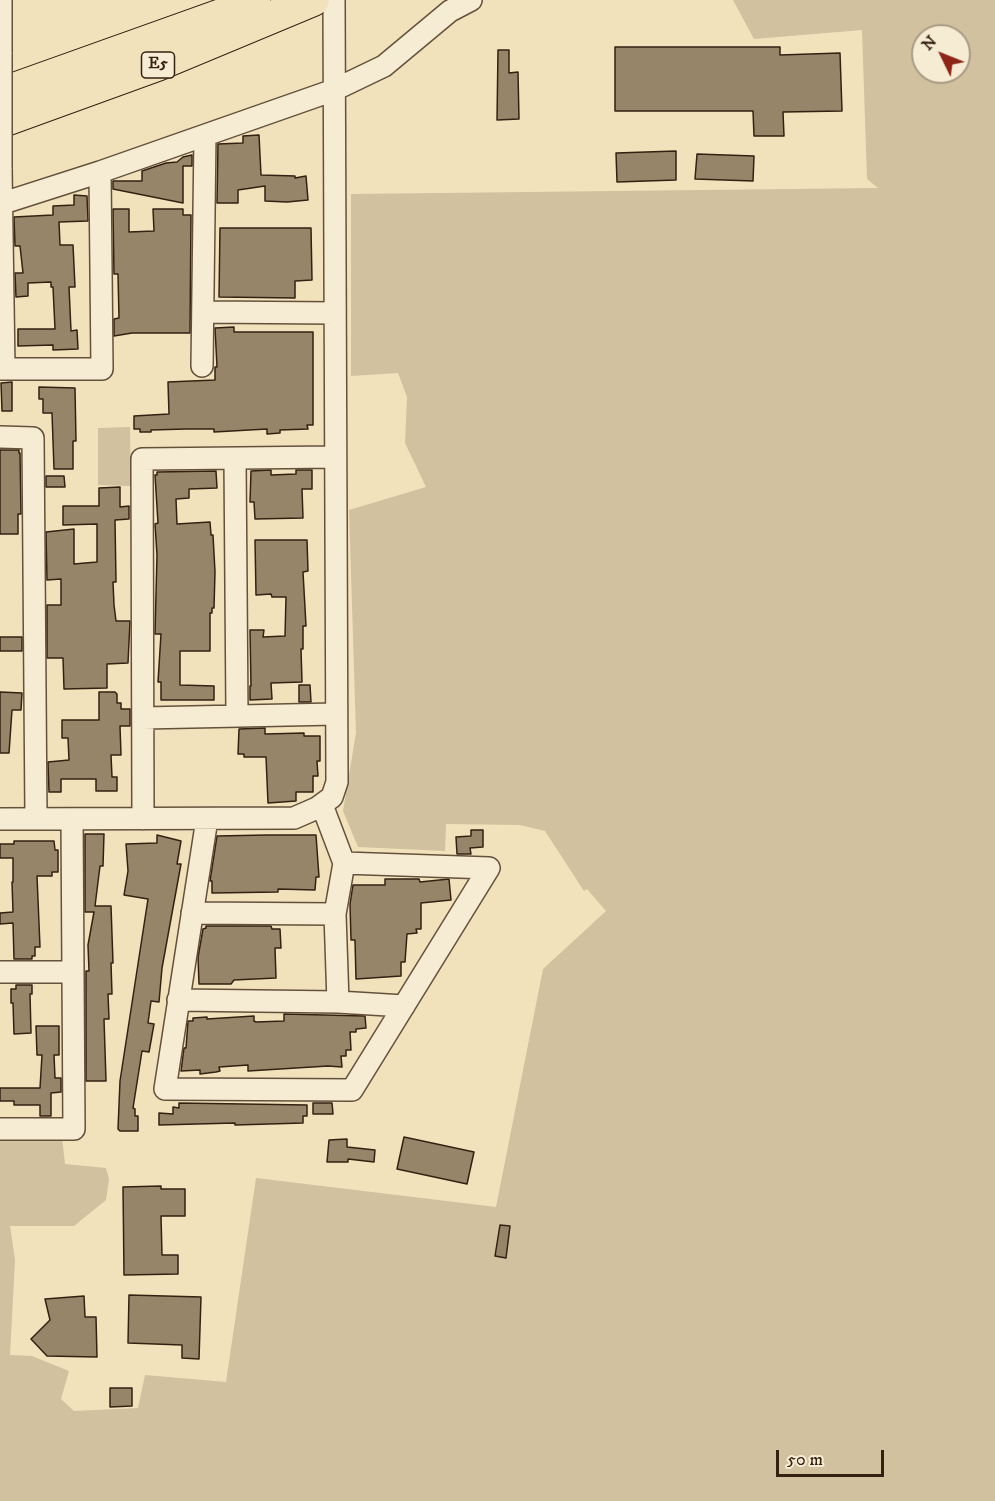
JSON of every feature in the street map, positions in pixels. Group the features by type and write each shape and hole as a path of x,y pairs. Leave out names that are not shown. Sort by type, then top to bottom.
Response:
{"highway":[{"name":"E5","path":"0,94 224,14 254,0"},
{"name":"E5","path":"0,122 157,65 313,0"}],"street":[{"path":"1,0 2,369 102,369 100,172"},
{"path":"0,819 294,818 322,805 332,797 337,782 334,0"},
{"path":"1,204 334,90 384,66 450,11 471,0"},
{"path":"202,366 205,136"},
{"path":"202,312 335,313"},
{"path":"0,437 33,438 36,819"},
{"path":"143,819 142,459 336,458"},
{"path":"235,459 237,716"},
{"path":"143,718 336,714"},
{"path":"322,805 344,863 336,914 338,1002"},
{"path":"0,1129 74,1129 72,819"},
{"path":"207,819 165,1089 352,1090 489,868 344,863"},
{"path":"192,913 336,914"},
{"path":"0,972 73,972"},
{"path":"178,1000 338,1002 404,1006"}],"shaded area":[{"path":"733,0 995,0 995,1501 0,1501 0,1138 62,1137 65,1164 106,1168 109,1179 106,1200 74,1226 10,1226 15,1260 10,1355 32,1356 69,1371 61,1399 74,1411 138,1408 145,1375 226,1382 256,1178 496,1207 543,969 606,911 587,889 584,891 545,831 520,825 446,824 445,851 358,847 343,811 356,733 349,510 426,487 405,443 407,397 398,373 351,376 351,194 878,188 867,179 862,30 754,39"},
{"path":"130,427 131,486 98,485 98,428"}],"building":[{"path":"615,47 780,47 780,55 840,53 842,111 783,112 784,136 754,136 753,111 615,111"},
{"path":"498,50 509,50 509,73 518,72 519,119 497,120"},
{"path":"259,135 261,175 295,176 295,178 306,176 308,200 265,201 265,186 238,190 238,203 217,203 218,144 243,143 243,136"},
{"path":"676,151 676,180 617,182 616,153"},
{"path":"697,154 754,156 753,181 695,179"},
{"path":"192,155 192,166 183,166 183,203 113,189 113,181 142,181 142,171 177,162 183,157"},
{"path":"74,195 87,196 88,221 59,222 60,245 73,245 75,287 69,287 71,331 77,330 78,349 53,350 53,345 18,346 18,329 55,329 51,282 28,283 28,296 16,297 15,273 23,273 20,246 15,246 14,217 53,215 53,206 74,205"},
{"path":"113,209 129,209 129,232 154,231 153,209 183,209 183,215 191,215 190,333 132,333 114,336 114,319 119,318 118,274 114,274"},
{"path":"220,228 311,228 312,280 295,281 295,298 219,297"},
{"path":"234,327 234,332 313,332 313,425 307,425 308,429 280,430 280,433 267,434 267,429 214,432 214,429 186,429 140,432 140,429 134,429 134,416 169,414 168,382 215,380 215,367 217,367 215,328"},
{"path":"12,382 12,411 2,411 1,383"},
{"path":"39,387 75,388 76,441 73,441 73,469 54,469 52,413 43,413 43,399 39,399"},
{"path":"0,450 19,450 20,453 21,514 18,514 18,534 0,534"},
{"path":"271,470 271,475 296,474 296,470 312,470 312,489 302,489 303,518 255,519 254,502 250,502 251,471"},
{"path":"216,471 217,488 189,489 189,498 176,499 177,524 210,522 215,572 214,608 210,613 210,651 180,651 180,685 214,686 214,700 161,700 161,682 158,682 161,634 155,634 157,555 155,524 158,523 155,475 157,472"},
{"path":"46,476 64,476 65,487 46,487"},
{"path":"120,487 120,507 129,506 129,519 115,520 114,605 116,621 130,621 128,663 107,664 107,688 64,689 63,658 47,658 47,605 61,605 61,579 47,580 46,532 74,529 74,564 97,562 97,524 63,525 63,506 99,506 99,488"},
{"path":"255,540 307,540 308,571 303,572 306,626 303,626 303,649 301,649 302,682 271,683 272,699 250,700 250,630 264,630 263,637 285,636 286,597 272,597 271,594 256,595"},
{"path":"0,637 22,637 22,651 0,651"},
{"path":"299,685 310,685 311,702 299,702"},
{"path":"0,692 22,693 21,710 12,710 9,753 0,753"},
{"path":"99,692 115,692 117,703 121,703 121,709 130,709 130,726 120,726 121,755 111,755 112,777 117,777 117,791 96,791 96,779 61,779 61,792 49,792 48,762 69,760 68,738 62,738 62,720 99,720"},
{"path":"265,728 265,734 304,733 304,736 320,736 320,761 317,761 318,776 313,776 313,792 296,792 296,801 268,803 266,757 244,757 244,754 238,754 239,729"},
{"path":"471,830 483,830 483,847 470,848 471,854 457,854 456,837 471,836"},
{"path":"85,834 104,834 103,866 100,866 95,906 111,906 112,994 108,994 109,1019 104,1019 106,1081 86,1081 86,971 89,971 88,945 94,912 85,912"},
{"path":"157,835 181,841 177,864 181,864 162,968 159,1002 151,1001 148,1023 154,1024 149,1052 142,1051 133,1108 135,1116 138,1116 138,1131 120,1131 118,1129 120,1081 148,899 124,895 128,871 126,844 157,843"},
{"path":"316,835 319,877 316,877 315,890 278,889 278,892 212,893 212,881 210,881 217,836"},
{"path":"14,841 54,841 55,850 58,850 58,872 52,872 52,876 37,876 40,947 35,947 35,956 32,956 32,959 14,959 13,923 0,924 0,913 13,912 13,858 0,858 0,844 14,844"},
{"path":"385,879 419,879 420,882 449,879 451,900 421,903 421,929 416,929 417,933 407,934 405,962 401,962 401,976 356,979 355,940 351,940 350,904 353,885 385,885"},
{"path":"206,926 271,926 272,929 280,929 281,948 275,948 276,978 234,980 231,984 199,984 198,957 203,929"},
{"path":"16,985 32,985 32,994 30,994 31,1033 14,1034 11,989 16,989"},
{"path":"284,1014 365,1016 366,1028 350,1032 351,1050 346,1050 346,1056 341,1056 342,1067 248,1071 248,1065 219,1067 220,1071 200,1074 200,1070 181,1071 188,1021 193,1021 193,1018 254,1016 256,1022 284,1021"},
{"path":"36,1026 59,1026 59,1055 54,1055 55,1078 61,1078 61,1092 51,1093 51,1116 40,1116 40,1105 14,1105 14,1101 0,1101 0,1088 40,1088 42,1055 37,1055"},
{"path":"179,1103 307,1105 307,1116 303,1116 303,1123 159,1125 159,1113 173,1114 173,1107 179,1108"},
{"path":"313,1103 332,1103 333,1114 313,1114"},
{"path":"404,1137 474,1152 467,1184 397,1169"},
{"path":"347,1139 347,1147 375,1150 374,1162 348,1159 348,1162 327,1162 329,1140"},
{"path":"161,1186 161,1189 185,1189 185,1216 161,1216 162,1255 178,1255 178,1274 124,1275 123,1187"},
{"path":"500,1225 510,1226 506,1258 495,1256"},
{"path":"129,1295 201,1297 199,1359 182,1358 182,1345 128,1343"},
{"path":"84,1296 85,1317 96,1317 97,1357 47,1356 31,1339 50,1320 45,1299"},
{"path":"110,1388 132,1388 132,1406 110,1407"}]}
